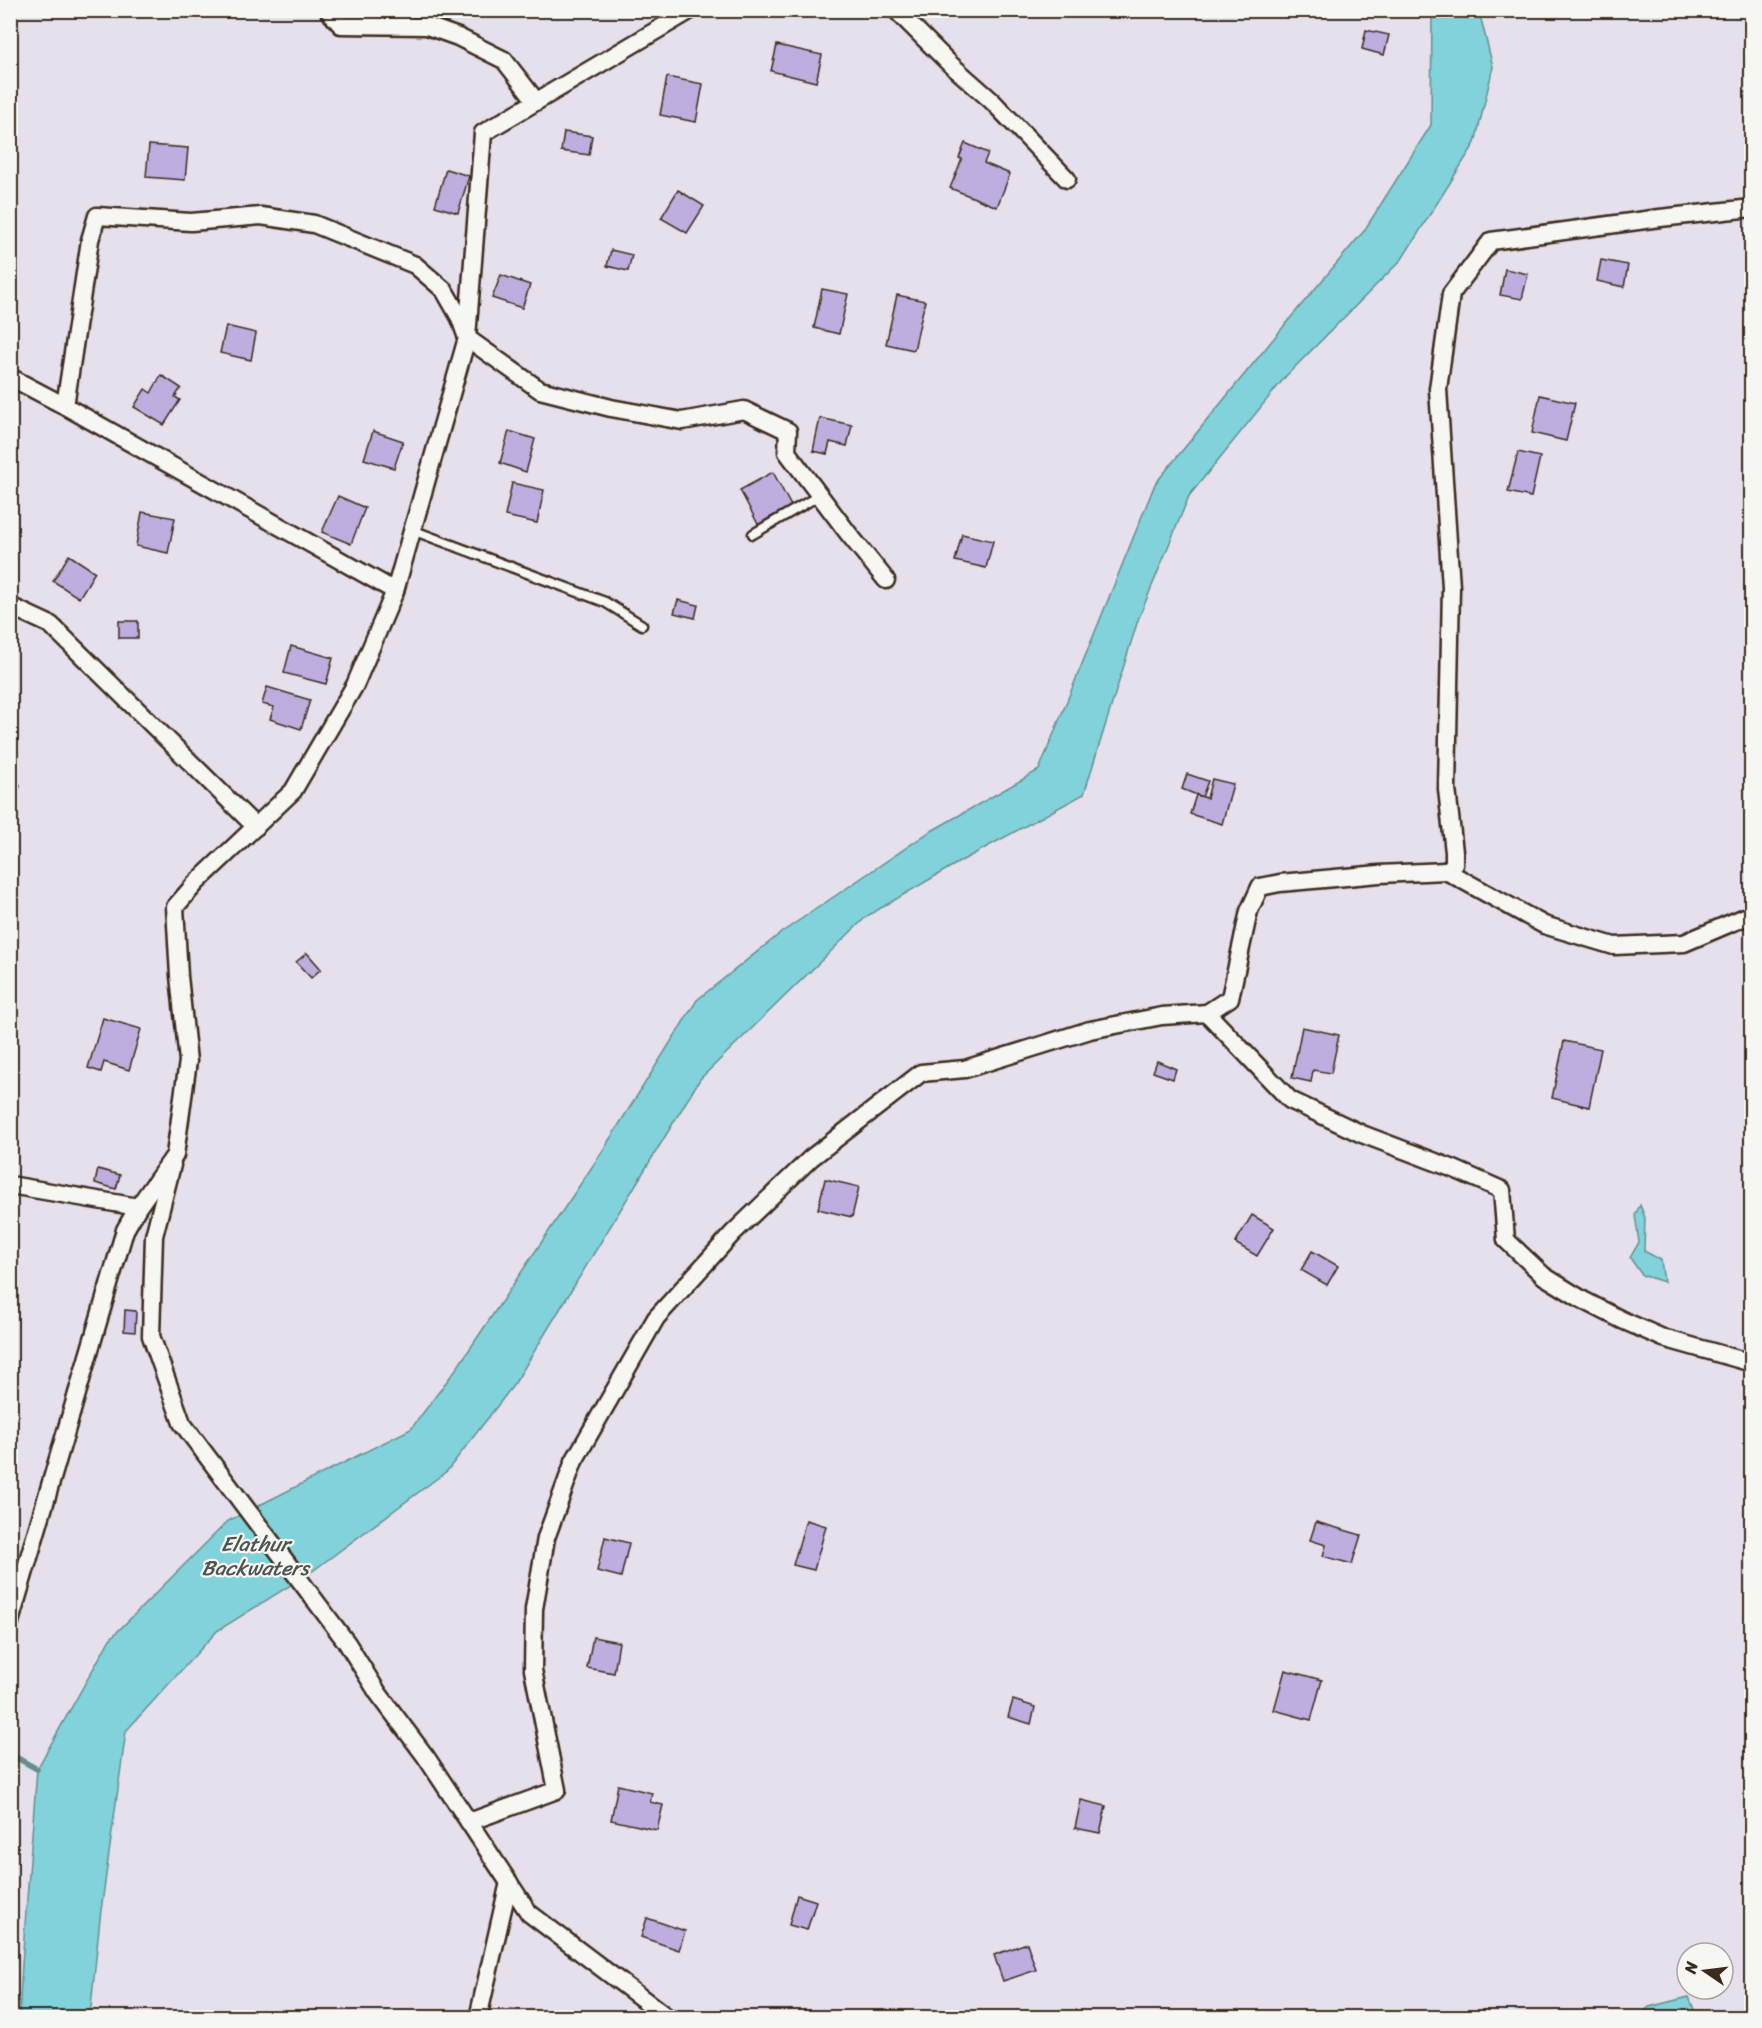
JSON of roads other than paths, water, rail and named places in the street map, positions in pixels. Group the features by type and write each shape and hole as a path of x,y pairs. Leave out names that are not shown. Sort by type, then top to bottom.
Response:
{"street":[{"path":"328,10 341,25 427,26 458,37 504,60 536,101"},
{"path":"668,2018 530,1913 426,1757 378,1693 347,1643 182,1423 151,1336 154,1236 175,1155 188,1061 175,932 175,908 196,883 293,791 355,685 395,591 468,338 483,133 691,10"},
{"path":"896,10 992,102 1067,180"},
{"path":"1446,871 1454,865 1447,789 1450,587 1438,389 1451,294 1491,241 1649,219 1752,208"},
{"path":"65,406 90,240 97,216 191,222 261,216 314,224 415,264 444,290 468,338 540,390 610,408 682,421 744,410 788,431 787,452 886,580"},
{"path":"10,377 395,591"},
{"path":"10,606 51,625 255,827"},
{"path":"469,1822 557,1790 533,1670 534,1609 546,1538 574,1461 656,1318 733,1233 811,1158 921,1073 965,1069 1090,1030 1162,1016 1207,1013 1230,998 1238,970 1249,911 1260,887 1280,883 1379,874 1446,871 1544,925 1614,946 1684,943 1752,914"},
{"path":"1207,1013 1290,1100 1362,1134 1502,1190 1506,1240 1544,1276 1583,1300 1663,1338 1752,1363"},
{"path":"10,1623 125,1230 138,1207 175,1155"},
{"path":"10,1185 138,1207"},
{"path":"478,2018 509,1882"}],"lane":[{"path":"753,534 820,495"},
{"path":"412,530 605,602 642,625"}],"water":[{"name":"Elathur Backwaters","path":"1432,11 1479,11 1493,67 1475,143 1402,259 1286,376 1189,496 1138,620 1084,794 961,861 867,916 700,1079 515,1383 447,1471 310,1573 217,1631 126,1731 100,1918 90,2017 19,2018 37,1769 110,1639 228,1521 411,1429 459,1365 598,1158 697,1000 782,932 928,833 1039,770 1155,484 1364,231 1431,125"},
{"path":"1640,1205 1645,1218 1644,1251 1661,1260 1664,1282 1642,1275 1630,1258 1639,1242 1635,1215"},
{"path":"1675,2000 1691,2001 1697,2017 1639,2017 1649,2007"}],"waterway":[{"path":"10,1754 37,1769"}]}
